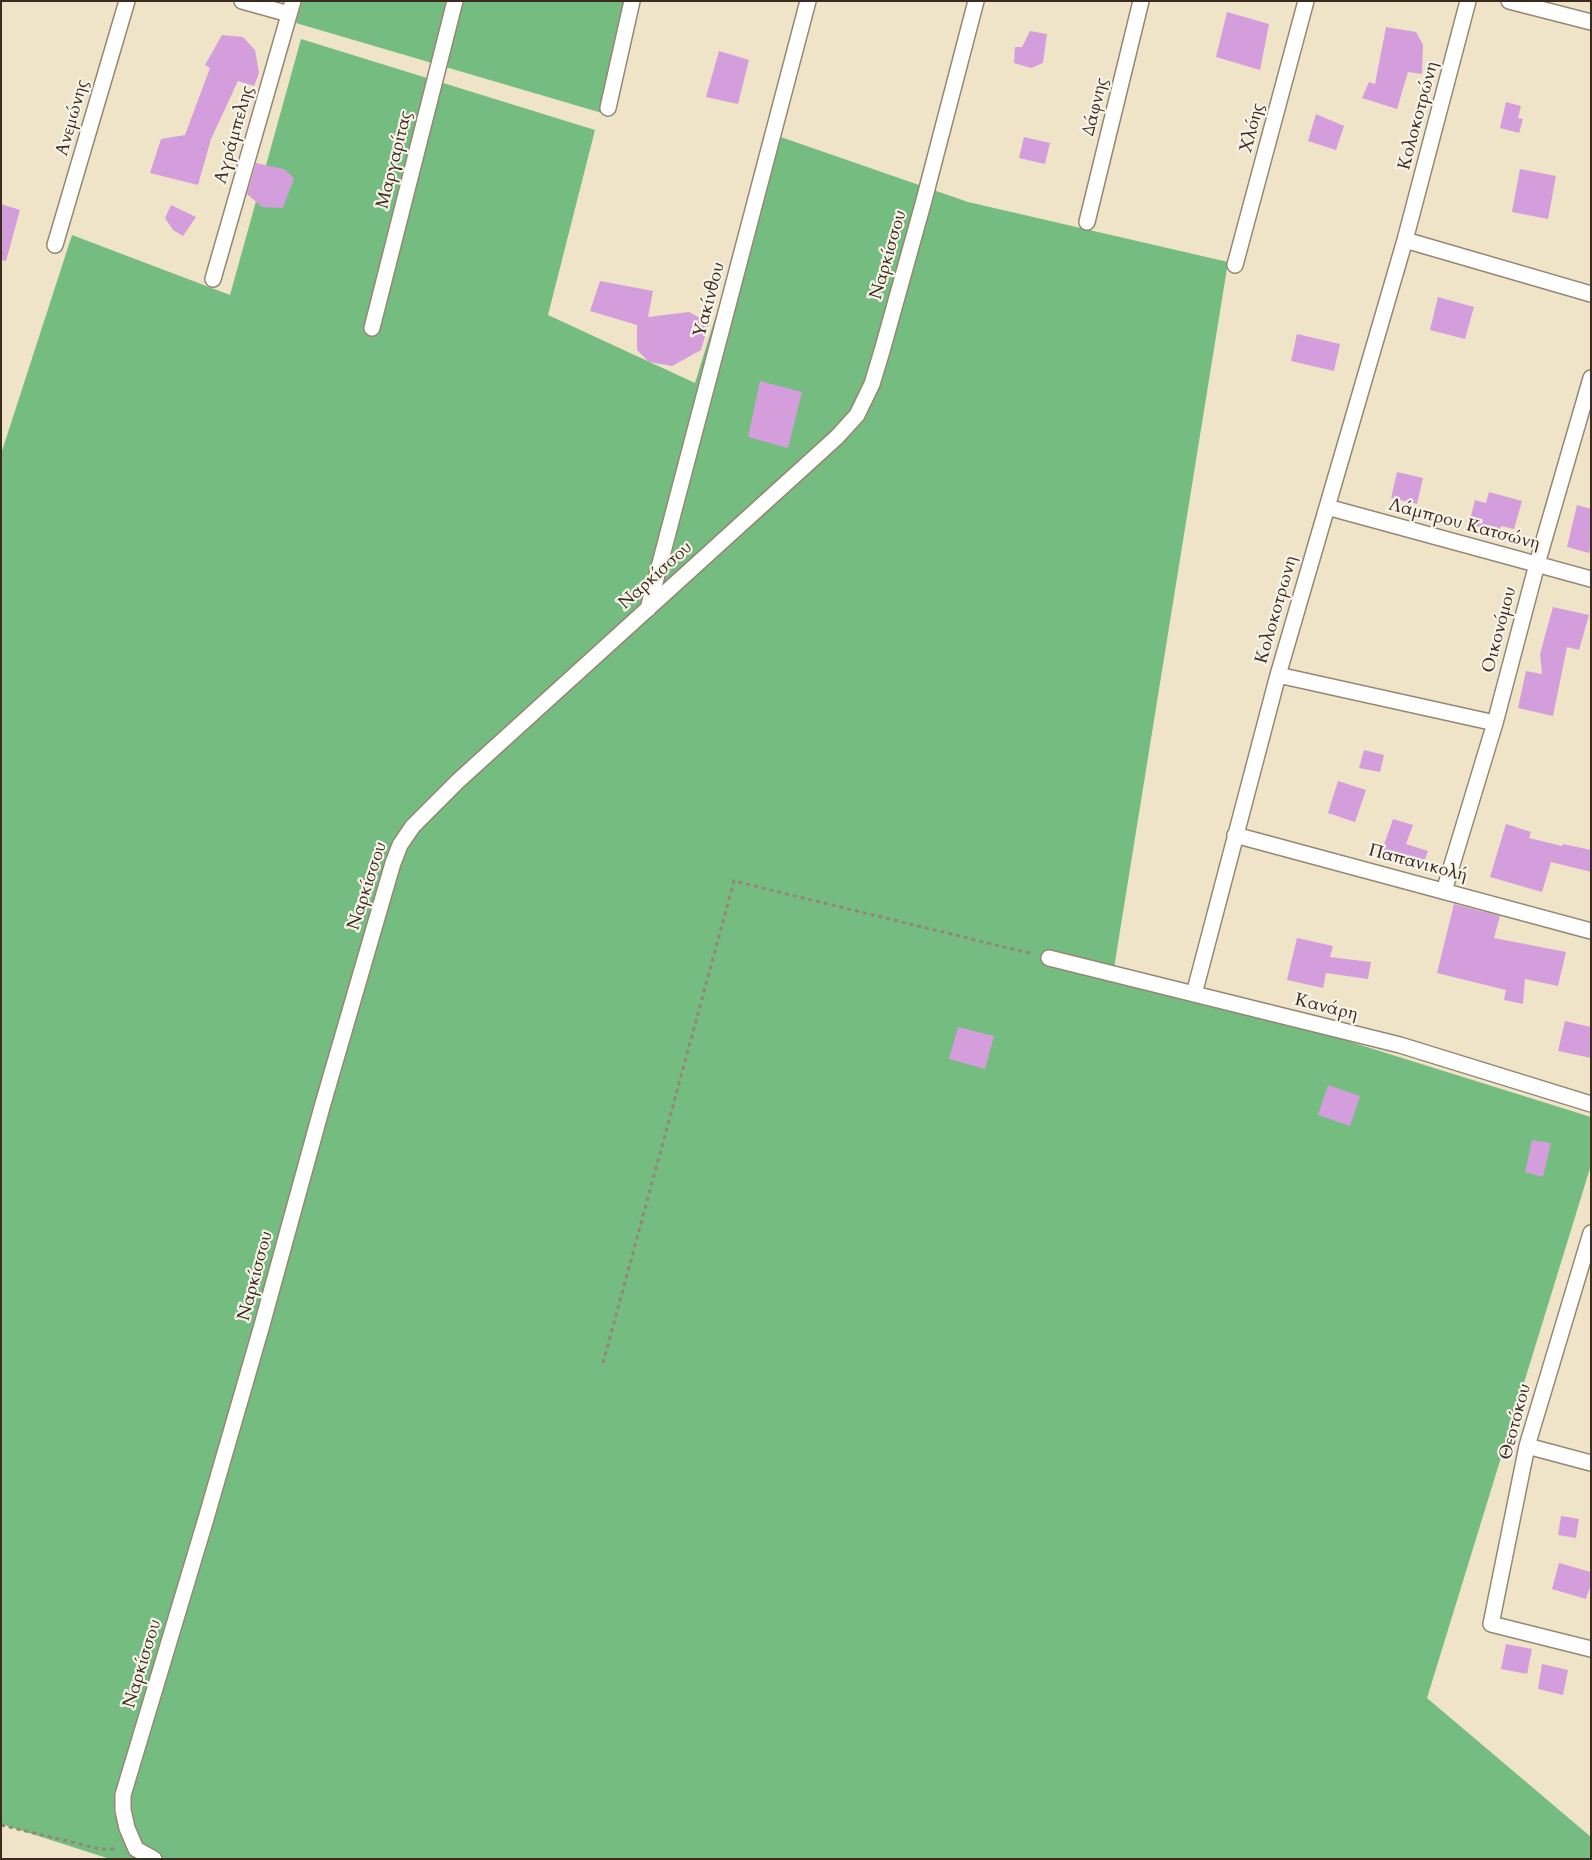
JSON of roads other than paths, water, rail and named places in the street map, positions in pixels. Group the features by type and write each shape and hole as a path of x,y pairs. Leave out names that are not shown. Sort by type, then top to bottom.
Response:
{"street":[{"name":"Ανεμώνης","path":"55,245 126,1"},
{"path":"242,1 291,8"},
{"name":"Μαργαρίτας","path":"372,328 456,1"},
{"path":"608,108 632,1"},
{"name":"Υακίνθου","path":"648,609 808,1"},
{"name":"Ναρκίσσου","path":"154,1859 136,1849 127,1828 123,1810 123,1796 208,1513 262,1325 324,1097 393,863 400,845 412,826 458,781 837,437 856,415 872,384 882,351 976,1"},
{"name":"Δάφνης","path":"1087,222 1141,1"},
{"name":"Χλόης","path":"1235,265 1306,1"},
{"name":"Κολοκοτρώνη","path":"1405,240 1468,1"},
{"path":"1510,1 1591,22"},
{"name":"Αγράμπελης","path":"213,279 291,8"},
{"path":"1405,240 1591,294"},
{"name":"Κολοκοτρωνη","path":"1194,994 1278,675 1405,240"},
{"name":"Οικονόμου","path":"1444,890 1495,723 1537,564 1591,378"},
{"name":"Λάμπρου Κατσώνη","path":"1327,507 1591,579"},
{"path":"1278,675 1495,723"},
{"name":"Παπανικολή","path":"1235,835 1591,931"},
{"name":"Κανάρη","path":"1049,958 1400,1045 1591,1104"},
{"name":"Θεοτόκου","path":"1591,1233 1527,1446 1491,1624 1591,1649"},
{"path":"1576,1287 1591,1291"},
{"path":"1527,1446 1591,1463"}]}
